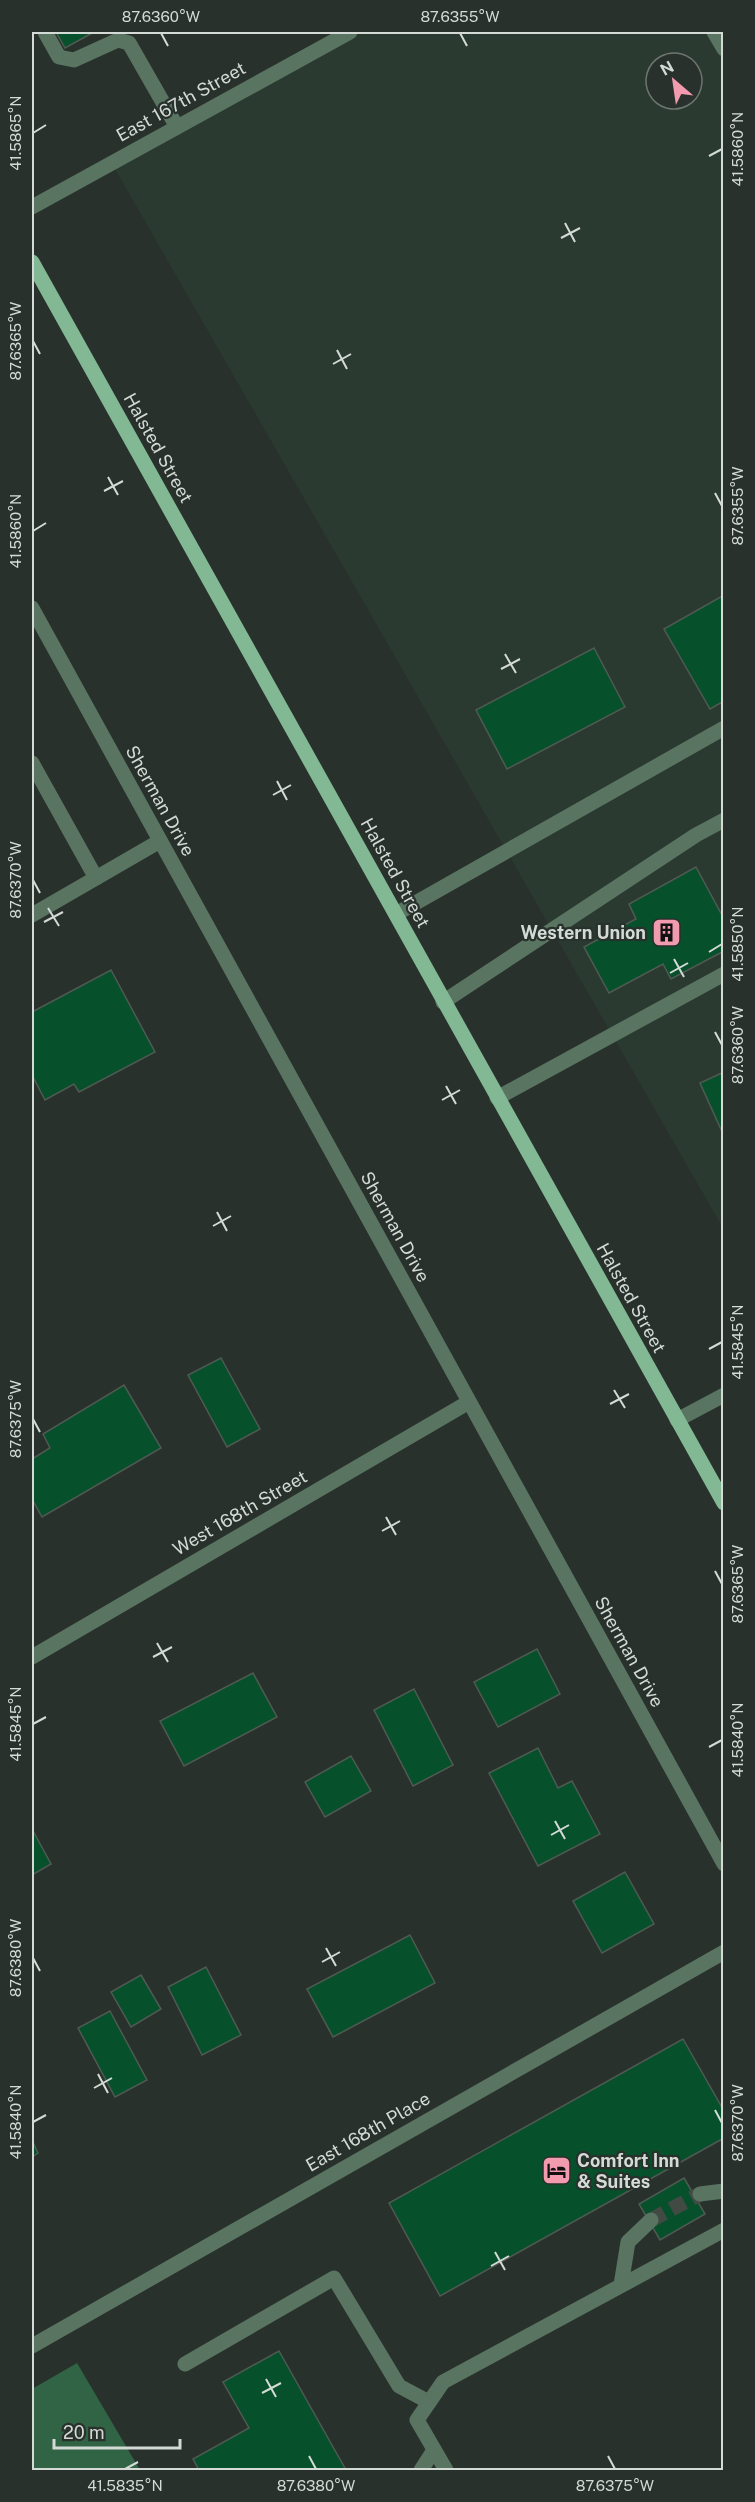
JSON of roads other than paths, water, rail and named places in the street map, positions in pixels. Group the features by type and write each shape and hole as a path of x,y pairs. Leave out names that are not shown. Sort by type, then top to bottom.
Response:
{"main road":[{"name":"Halsted Street","path":"32,262 723,1503"}],"street":[{"path":"45,32 59,57 74,60 118,40 129,43 177,127"},
{"name":"East 167th Street","path":"32,207 350,32"},
{"path":"714,32 723,49"},
{"name":"Sherman Drive","path":"32,608 723,1864"},
{"path":"396,914 723,728"},
{"path":"34,773 96,878"},
{"path":"443,1002 696,835 723,820"},
{"path":"32,915 160,841"},
{"path":"497,1098 723,974"},
{"path":"677,1420 723,1395"},
{"name":"West 168th Street","path":"32,1658 469,1402"},
{"name":"East 168th Place","path":"32,2346 723,1952"},
{"path":"700,2194 723,2191"},
{"path":"621,2285 628,2242 651,2220"},
{"path":"446,2470 417,2420 443,2382 723,2230"},
{"path":"185,2364 334,2278 399,2386 429,2402"},
{"path":"421,2470 434,2450"}],"tunnel":[{"path":"651,2220 700,2194"}],"place":[{"name":"Western Union","path":"667,933"},
{"name":"Comfort Inn & Suites","path":"556,2171"}]}
